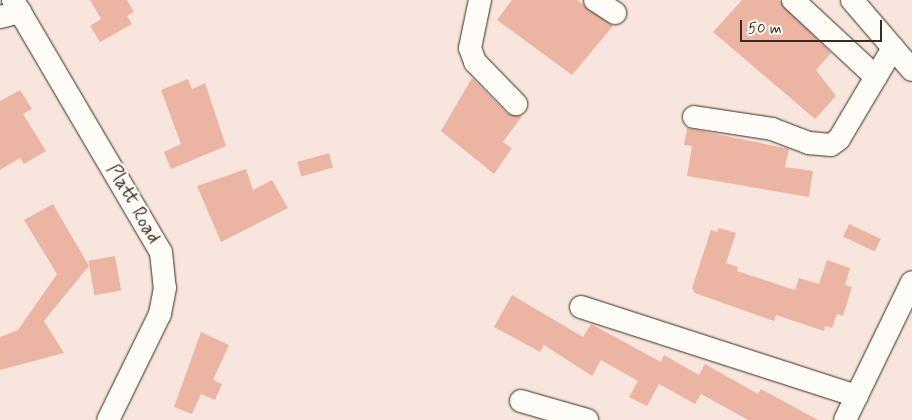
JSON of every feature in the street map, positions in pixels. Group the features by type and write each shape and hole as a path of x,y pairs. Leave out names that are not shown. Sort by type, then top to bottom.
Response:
{"street":[{"path":"480,0 470,48 475,62 516,104"},
{"path":"595,0 615,13"},
{"path":"793,0 876,77"},
{"path":"852,0 912,70"},
{"name":"Platt Road","path":"11,10 161,252 165,288 160,314 108,420"},
{"path":"694,118 766,128 809,143 831,145 839,139 893,48"},
{"path":"845,420 912,282"},
{"path":"581,307 856,396"},
{"path":"521,401 588,420"}],"building":[{"path":"90,0 127,0 134,12 127,16 132,24 100,42 90,26 101,19"},
{"path":"512,0 577,0 613,26 572,75 497,20"},
{"path":"742,0 779,0 831,53 816,70 836,96 815,119 713,32"},
{"path":"472,78 507,113 522,116 503,142 512,148 494,174 441,131"},
{"path":"188,79 192,89 205,83 226,146 171,169 164,152 181,144 161,90"},
{"path":"20,90 32,109 23,114 46,151 24,164 20,158 0,170 0,101"},
{"path":"687,128 789,149 785,167 813,171 809,197 687,176 692,146 684,145"},
{"path":"329,153 333,167 301,177 297,162"},
{"path":"246,169 253,190 272,180 288,208 221,242 197,186"},
{"path":"53,204 89,266 44,321 64,353 0,370 0,337 18,330 57,274 24,220"},
{"path":"849,224 881,239 875,251 843,237"},
{"path":"719,228 736,233 726,263 738,267 737,271 795,290 799,278 819,284 827,260 850,268 845,285 852,287 843,316 837,314 832,328 825,326 824,331 776,315 774,321 695,293 692,288 711,230 717,232"},
{"path":"115,256 121,290 94,295 88,261"},
{"path":"512,295 583,337 591,324 661,362 664,355 699,375 705,364 758,394 761,389 818,420 748,420 701,394 695,404 659,384 647,406 629,397 638,381 601,360 592,376 544,345 540,352 494,327"},
{"path":"201,332 229,345 213,380 222,384 215,400 201,394 192,414 174,407"}]}
